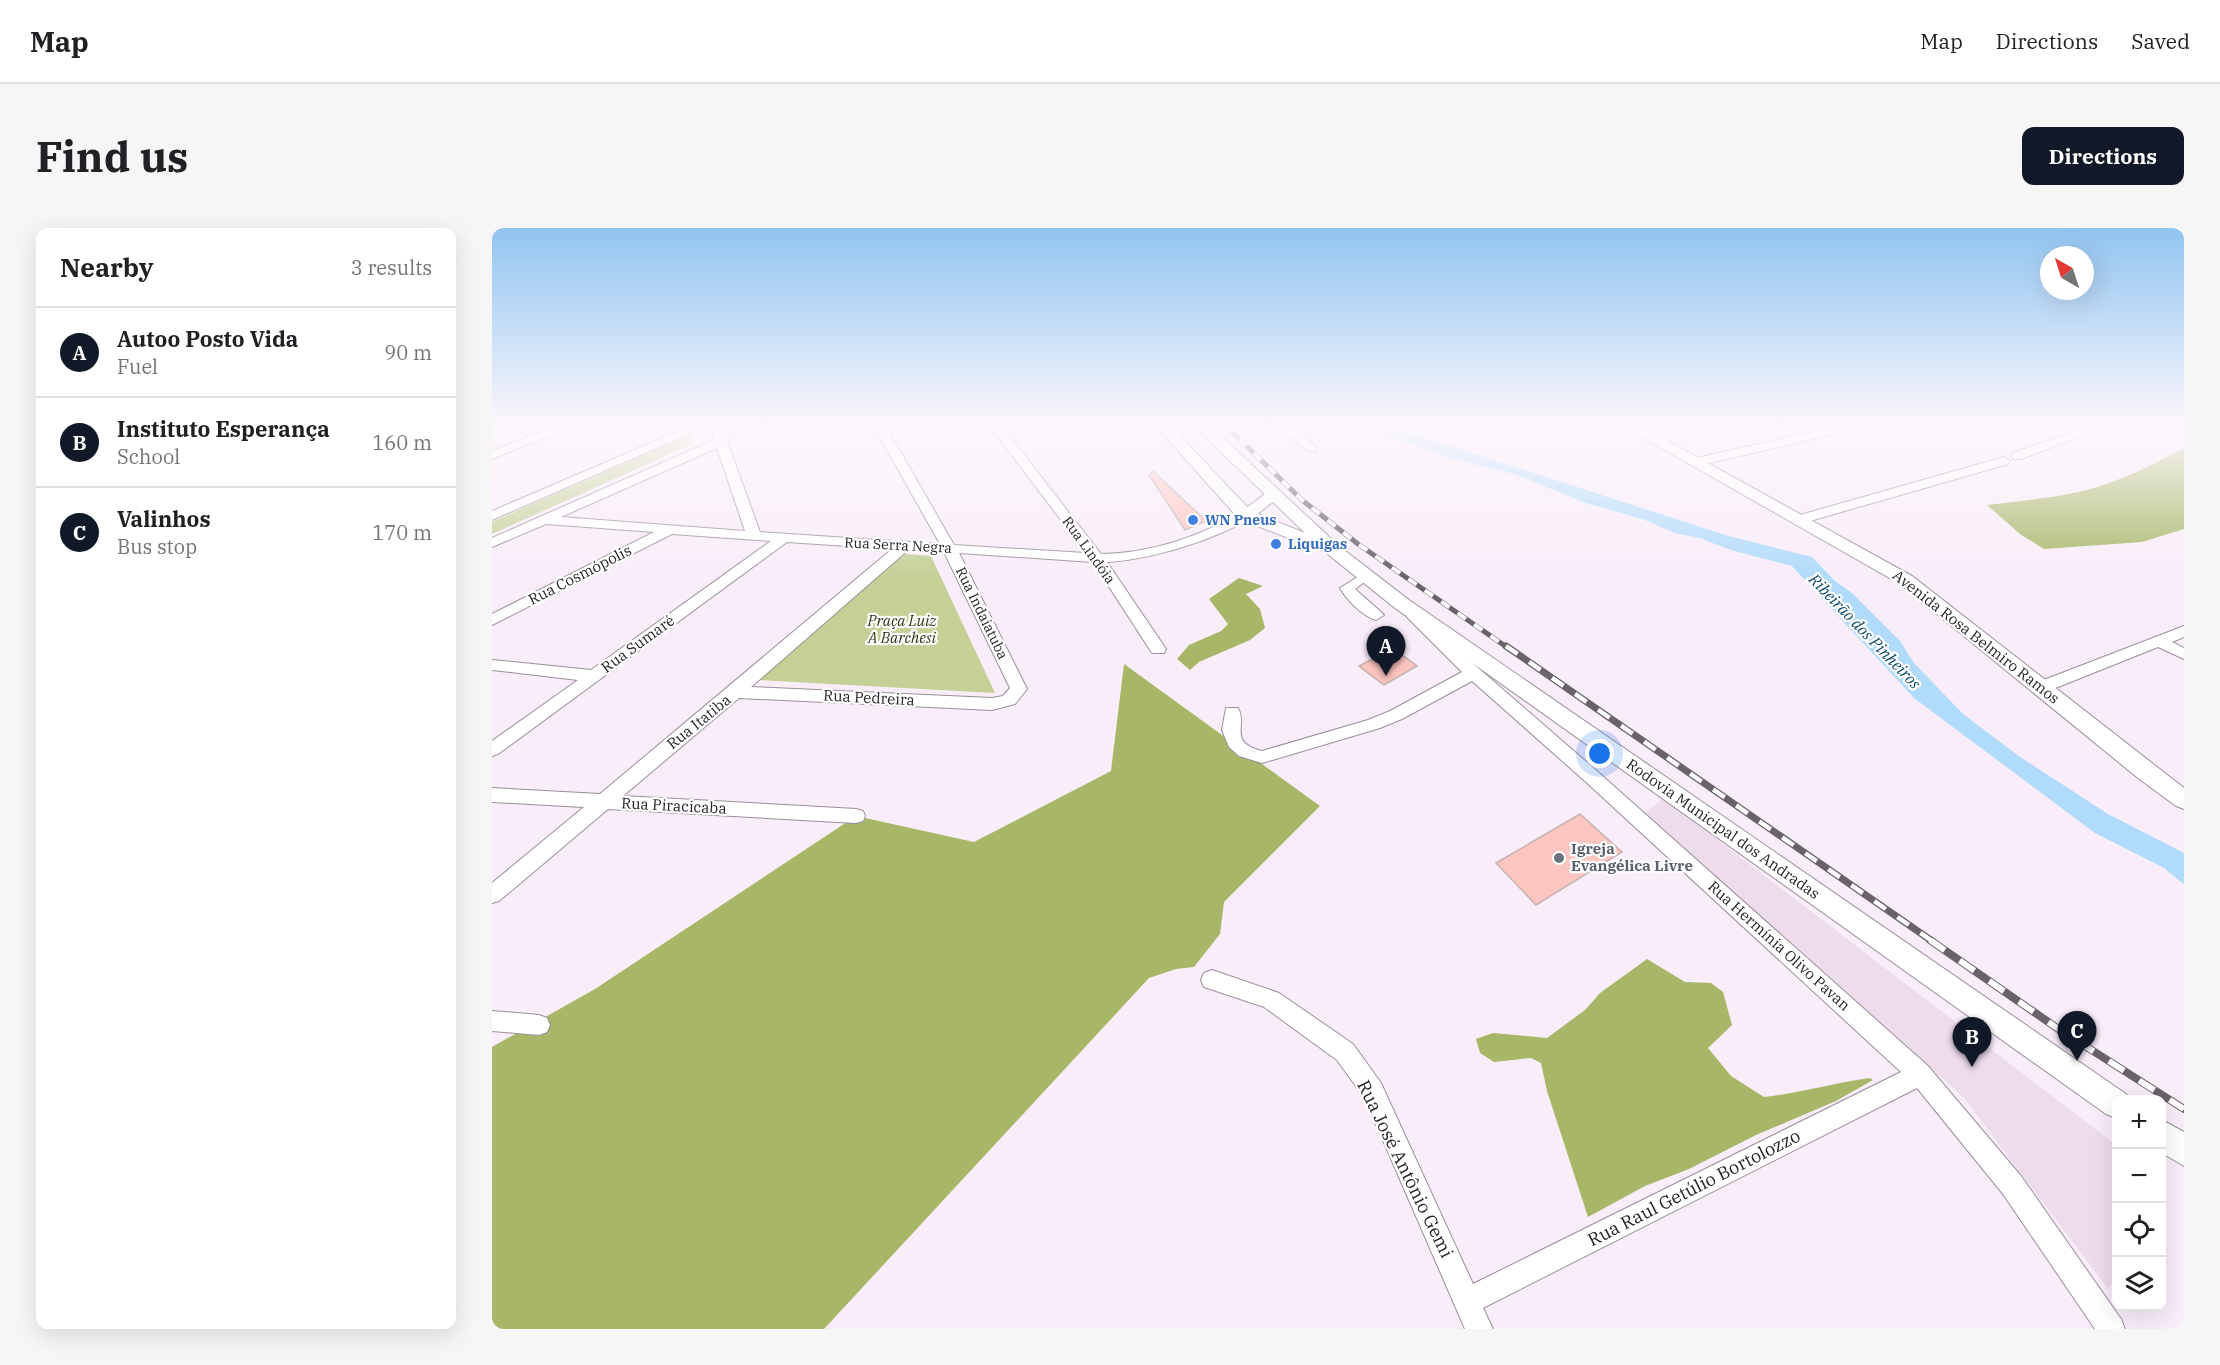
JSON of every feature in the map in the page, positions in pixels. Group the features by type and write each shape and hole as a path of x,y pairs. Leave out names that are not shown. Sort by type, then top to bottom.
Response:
{"main road":[{"path":"1209,476 1245,515 1333,550"},
{"path":"1254,476 1333,550"},
{"name":"Avenida Rosa Belmiro Ramos","path":"1722,476 1906,580 2184,800"},
{"name":"Rodovia Municipal dos Andradas","path":"1333,550 1402,604 2112,1101"},
{"path":"2166,1138 2184,1151"}],"street":[{"path":"492,516 584,476"},
{"path":"492,543 643,476"},
{"path":"732,476 754,536"},
{"name":"Rua Indaiatuba","path":"908,476 949,548 1019,689 1010,700 1003,703"},
{"name":"Rua Lindóia","path":"1034,476 1097,558 1158,649"},
{"path":"1798,520 1948,476"},
{"name":"Rua Serra Negra","path":"545,520 1097,558 1143,554 1202,534 1245,515 1273,494"},
{"name":"Rua Cosmópolis","path":"492,620 669,530"},
{"name":"Rua Sumaré","path":"492,750 784,538"},
{"name":"Rua Itatiba","path":"492,895 735,692 904,546"},
{"path":"1366,575 1347,588 1376,615"},
{"name":"Rua Hermínia Olivo Pavan","path":"1402,604 1473,673 1592,777 1920,1074 2012,1185 2111,1329"},
{"path":"2042,687 2184,631"},
{"path":"2160,642 2184,654"},
{"path":"492,665 595,676"},
{"path":"1232,712 1228,728 1238,748 1246,754 1262,757 1374,724 1396,715 1473,673"},
{"name":"Rua Pedreira","path":"735,692 1003,703"},
{"name":"Rua Piracicaba","path":"492,795 856,816"},
{"name":"Rua José Antônio Gemi","path":"1212,980 1271,1000 1345,1052 1372,1091 1479,1329"},
{"path":"492,1021 539,1025"},
{"name":"Rua Raul Getúlio Bortolozzo","path":"1468,1301 1920,1074"}],"shaded area":[{"path":"1663,798 2112,1142 2112,1283 2109,1290 1964,1098 1895,1035 1642,816"}],"green space":[{"path":"595,476 620,476 492,534 492,522"},
{"path":"2125,476 2184,476 2184,529 2142,542 2044,549 2020,534 1987,505 2080,492"},
{"name":"Praça Luiz A Barchesi","path":"903,554 931,556 995,693 759,680"},
{"path":"1239,578 1263,586 1246,594 1260,609 1265,628 1250,640 1199,662 1190,670 1177,659 1189,645 1221,631 1228,624 1209,599"},
{"path":"1124,664 1320,806 1224,902 1220,934 1194,967 1176,969 1149,978 824,1329 492,1329 492,1047 595,989 856,816 974,842 1111,771"},
{"path":"1647,959 1685,982 1711,983 1723,992 1732,1025 1708,1048 1731,1076 1764,1097 1857,1080 1870,1078 1873,1080 1836,1101 1756,1135 1689,1169 1645,1186 1588,1217 1547,1091 1541,1063 1531,1058 1494,1062 1480,1053 1476,1039 1493,1033 1547,1038 1585,1010 1600,993"}],"water":[{"name":"Ribeirão dos Pinheiros","path":"1520,476 1544,476 1725,535 1812,557 1900,641 1914,663 1963,714 2020,757 2108,814 2184,853 2184,878 2095,833 1914,698 1792,566 1731,550 1700,538 1675,533 1645,520 1586,503"}],"building":[{"path":"1150,476 1159,476 1206,521 1185,530"},
{"path":"1393,648 1417,666 1384,685 1359,666"},
{"name":"Igreja Evangélica Livre","path":"1580,814 1622,852 1536,905 1496,863"}],"waterway":[{"path":"2169,869 2184,881"}],"railway":[{"path":"1278,476 1302,500 1358,544 1508,648"},
{"path":"1506,646 1932,941"},
{"path":"1930,940 2057,1028 2184,1109"}],"place":[{"name":"WN Pneus","path":"1193,520"},
{"name":"Liquigas","path":"1276,544"},
{"name":"Autoo Posto Vida","path":"1386,676"},
{"name":"Igreja Evangélica Livre","path":"1559,858"},
{"name":"Valinhos","path":"2077,1061"},
{"name":"Instituto Esperança","path":"1972,1067"}]}
